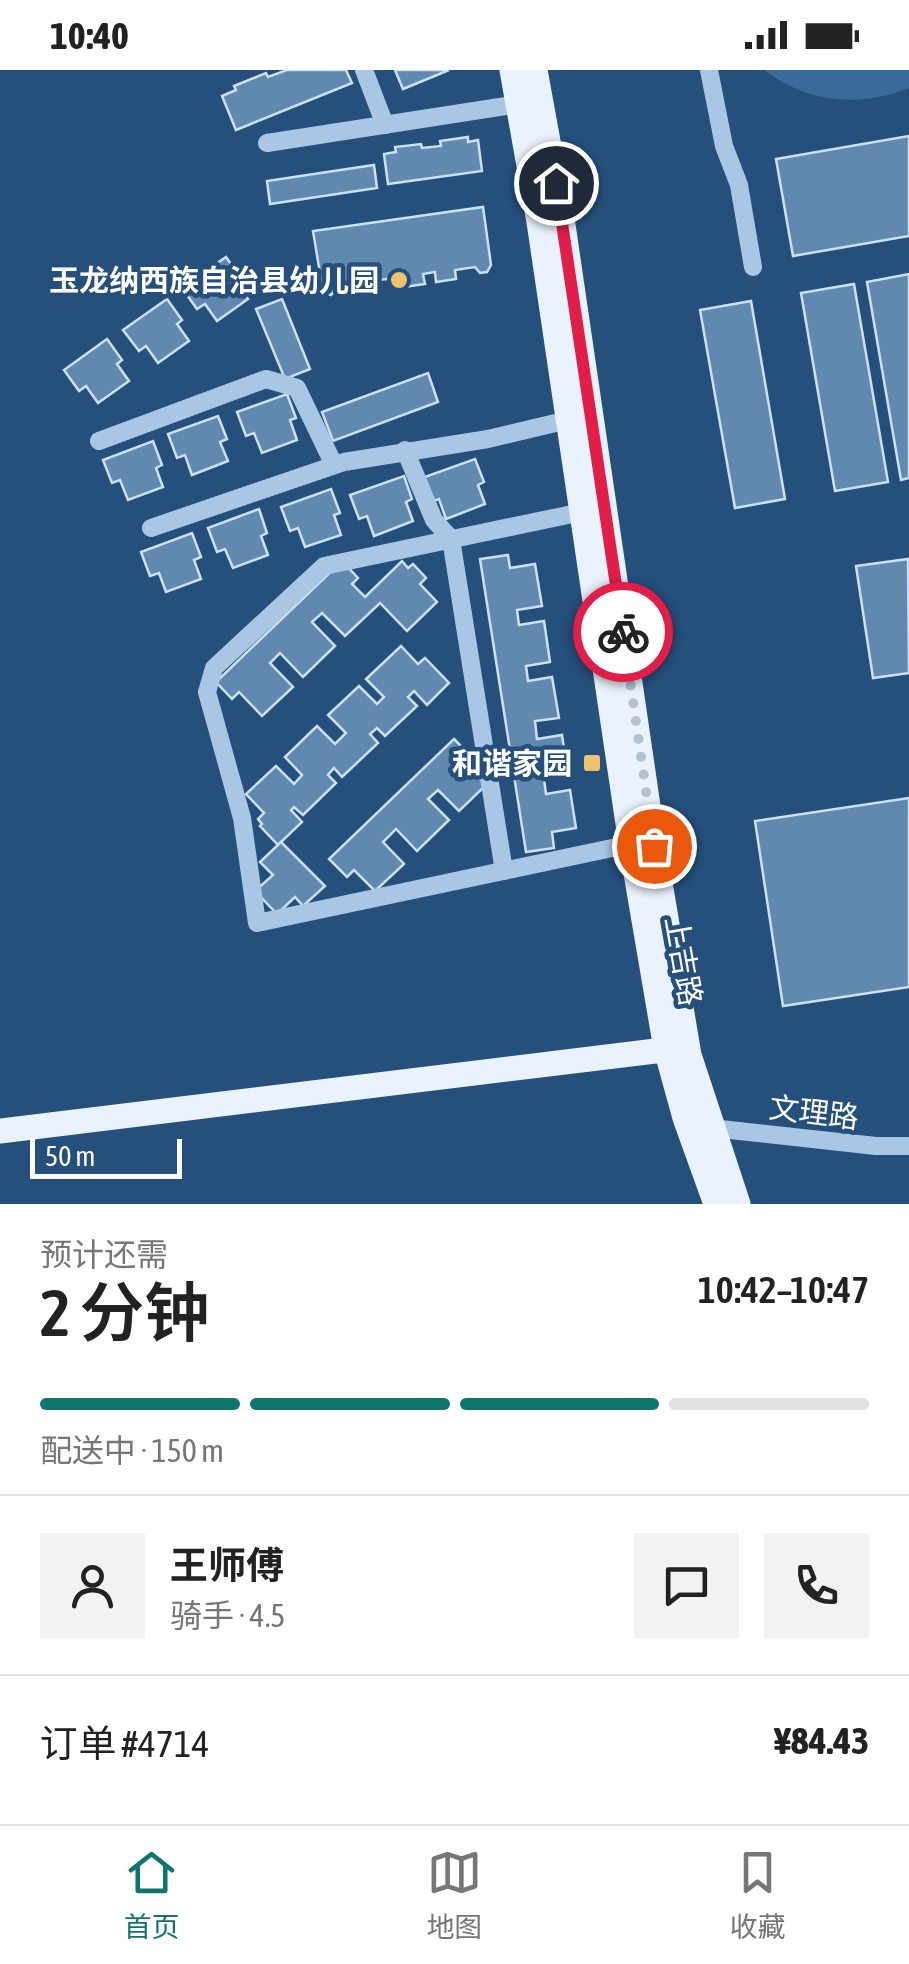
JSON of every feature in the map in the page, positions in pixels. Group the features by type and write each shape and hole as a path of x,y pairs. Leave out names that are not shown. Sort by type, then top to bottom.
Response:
{"main road":[{"name":"上吉路","path":"512,70 630,844 676,1041 738,1204"},
{"name":"上吉路","path":"535,70 562,218 654,846 680,1102 716,1204"},
{"path":"0,1116 676,1041"},
{"path":"0,1131 676,1041"}],"street":[{"path":"364,70 385,125"},
{"path":"709,70 724,146 740,186 753,268"},
{"path":"268,144 519,104"},
{"path":"99,441 266,380 296,388 334,465"},
{"path":"151,528 334,465 568,420"},
{"path":"405,450 434,520 451,539 504,871"},
{"path":"582,512 324,566 214,668 207,692 242,818 257,923 630,844"},
{"name":"文理路","path":"712,1128 876,1146 909,1146"}],"shaded area":[{"path":"764,70 909,70 909,88 871,98 834,99 798,90"}],"building":[{"path":"287,70 346,70 352,83 236,130 222,96 236,90 234,86 266,73 268,77"},
{"path":"395,70 449,70 403,89"},
{"path":"909,136 909,236 793,256 776,159"},
{"path":"468,137 468,142 478,140 482,171 388,184 384,154 396,152 395,147 441,146 440,141"},
{"path":"374,165 377,188 270,204 267,181"},
{"path":"483,207 491,265 487,272 480,273 475,267 455,270 456,279 436,282 435,272 423,274 425,284 397,288 396,278 378,280 380,290 361,292 360,283 340,286 331,295 323,292 313,231"},
{"path":"226,257 241,278 235,282 248,299 217,321 205,304 197,309 182,288"},
{"path":"909,274 909,478 901,480 867,282"},
{"path":"854,284 888,482 835,491 801,293"},
{"path":"167,299 182,320 177,324 189,341 158,363 146,346 139,351 123,330"},
{"path":"282,299 310,369 285,379 256,309"},
{"path":"751,301 785,499 735,508 700,310"},
{"path":"107,339 122,360 117,364 129,381 98,403 86,386 79,391 64,370"},
{"path":"428,373 438,402 333,441 322,412"},
{"path":"287,394 296,418 290,420 297,440 262,453 254,433 246,436 237,412"},
{"path":"218,416 227,439 220,442 228,461 192,475 185,455 177,458 168,434"},
{"path":"153,441 162,465 156,468 163,487 128,500 120,480 112,483 103,460"},
{"path":"475,459 484,482 478,485 485,504 446,519 439,499 431,502 422,478"},
{"path":"404,476 412,499 406,502 413,521 374,536 367,516 359,519 350,495"},
{"path":"331,489 340,513 334,515 341,535 305,547 298,528 290,531 281,507"},
{"path":"259,509 267,533 261,536 268,555 233,568 225,549 217,552 208,528"},
{"path":"192,533 201,557 194,560 201,579 166,592 159,573 150,576 141,552"},
{"path":"508,555 510,568 535,564 542,606 517,610 519,625 544,621 550,662 526,666 528,681 552,677 559,718 535,721 537,739 562,735 568,775 544,779 546,794 570,790 576,828 552,832 554,848 526,852 480,559"},
{"path":"908,559 909,673 873,678 856,566"},
{"path":"342,561 358,578 352,584 365,597 402,561 408,568 413,564 426,578 420,584 437,602 407,631 380,603 345,636 322,613 312,622 335,646 303,677 280,653 270,663 293,687 262,716 239,692 232,699 216,682"},
{"path":"401,646 418,664 425,658 449,683 427,705 414,691 408,697 417,706 385,736 377,728 370,734 378,743 342,777 334,768 328,775 336,783 303,815 294,807 291,810 302,822 278,845 260,826 258,819 264,813 246,794 276,766 294,784 302,775 285,757 317,726 335,744 346,733 328,715 359,686 377,704 384,697 366,679"},
{"path":"454,739 472,757 465,763 486,785 459,811 438,790 428,799 449,820 417,851 396,829 383,842 404,864 375,891 354,870 347,877 329,859"},
{"path":"909,798 909,987 783,1006 755,821"},
{"path":"281,842 325,886 303,906 295,897 277,914 255,891 273,875 260,862"}],"way so far":[{"path":"623,632 654,846"}],"place":[{"name":"玉龙纳西族自治县幼儿园","path":"399,280"},
{"name":"和谐家园","path":"592,763"}],"route":[{"path":"556,183 623,632"}]}
